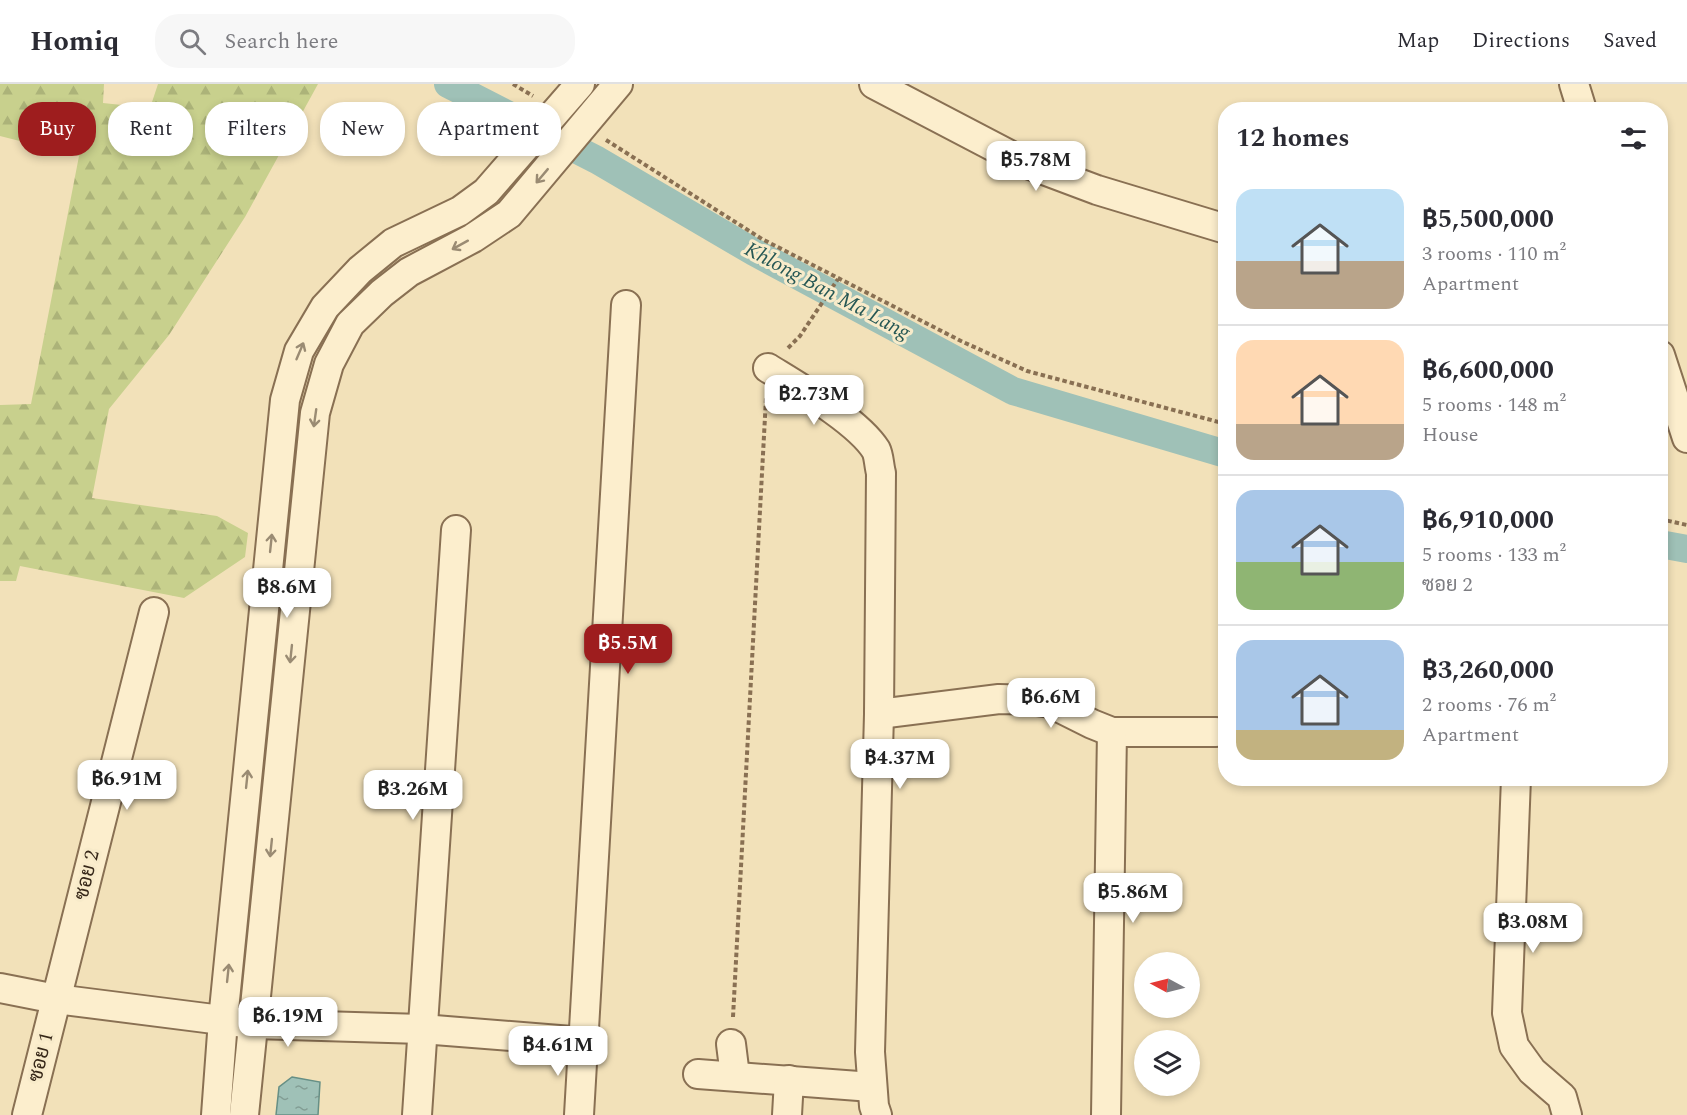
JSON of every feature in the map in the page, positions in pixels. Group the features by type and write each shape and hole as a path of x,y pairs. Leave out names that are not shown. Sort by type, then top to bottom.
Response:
{"street":[{"path":"216,1115 223,1020 285,400 299,351 325,307 360,270 393,243 460,211 486,192 580,84"},
{"path":"874,84 1025,163 1097,190 1218,227"},
{"path":"1574,84 1580,102"},
{"path":"244,1115 315,413 329,364 350,324 382,294 409,272 473,238 509,214 612,92"},
{"path":"579,1115 626,305"},
{"path":"768,368 826,405 860,433 877,451 881,472 879,714 870,1052 874,1106 877,1115"},
{"path":"1668,380 1687,438"},
{"path":"417,1115 456,530"},
{"name":"ซอย 2","path":"56,999 154,612"},
{"path":"879,714 999,699 1030,700 1050,703 1112,732 1216,732"},
{"path":"1106,1115 1112,732"},
{"path":"1516,786 1508,1013 1514,1046 1532,1071 1562,1097 1567,1115"},
{"path":"0,987 56,999 253,1024 422,1029 584,1042"},
{"name":"ซอย 1","path":"27,1115 56,999"},
{"path":"731,1044 735,1076"},
{"path":"698,1074 872,1087"},
{"path":"787,1115 789,1080"}],"path":[{"path":"513,84 527,92"},
{"path":"598,136 762,239 961,341 1027,371 1218,422"},
{"path":"731,1044 768,368 800,336 838,279"},
{"path":"1668,521 1687,525"}],"green space":[{"path":"0,84 104,84 103,103 108,104 108,156 193,156 193,102 152,102 158,84 318,84 308,102 205,102 205,156 278,156 245,217 169,335 109,409 92,498 217,516 248,533 245,557 184,598 20,566 16,581 0,581 0,405 31,404 79,156 96,156 96,102 18,102 18,141 0,136"}],"water":[{"path":"292,1077 320,1082 318,1115 276,1115 279,1087"}],"waterway":[{"name":"Khlong Ban Ma Lang","path":"448,84 597,160 754,252 1013,391 1218,452"},
{"name":"Khlong Ban Ma Lang","path":"1668,545 1687,549"}]}
